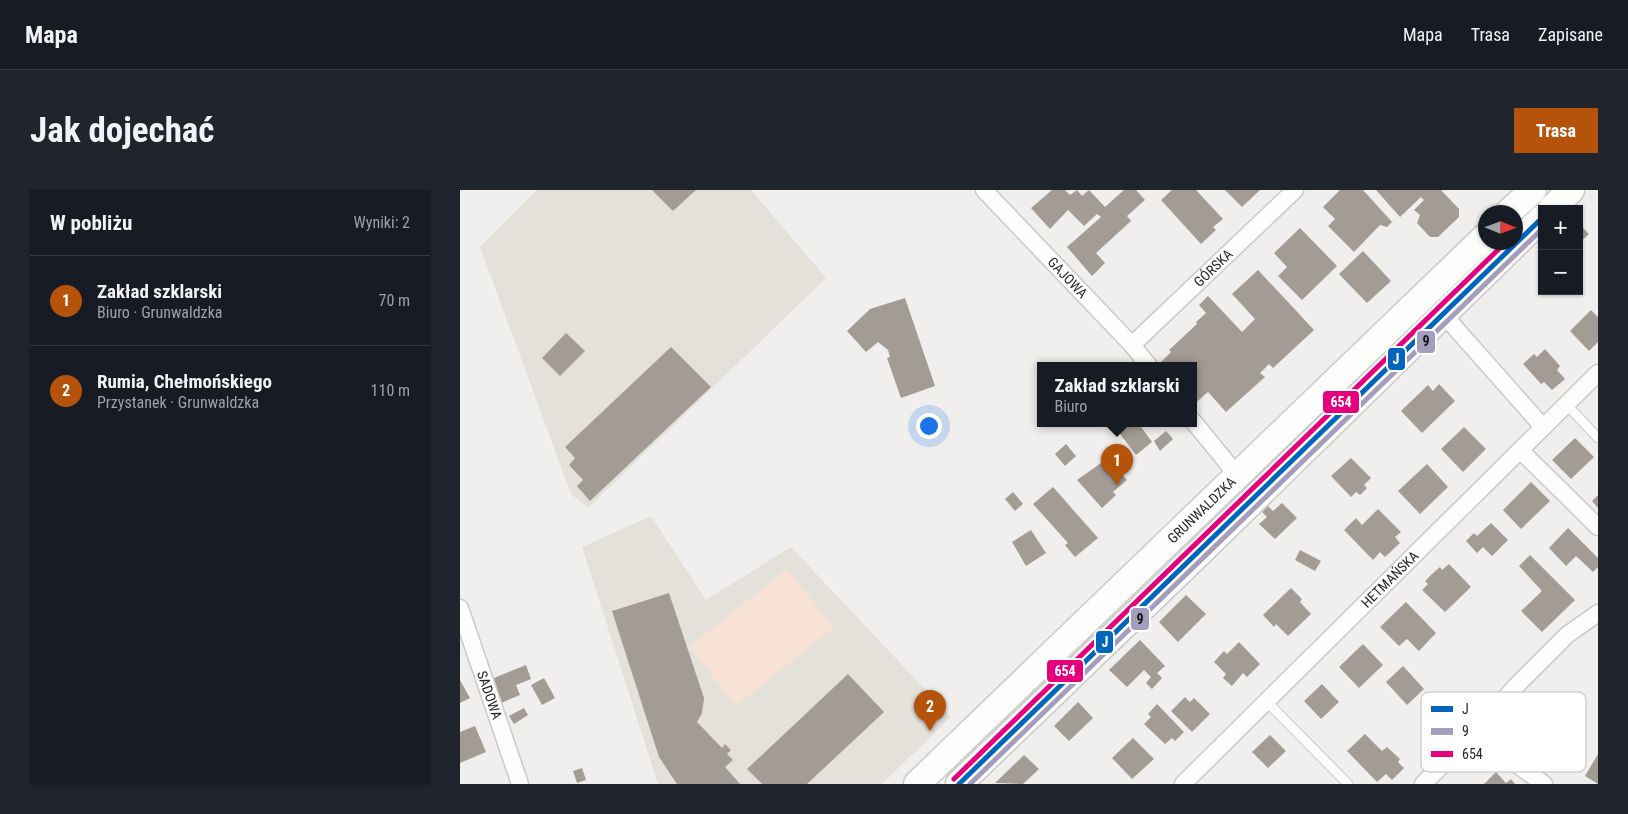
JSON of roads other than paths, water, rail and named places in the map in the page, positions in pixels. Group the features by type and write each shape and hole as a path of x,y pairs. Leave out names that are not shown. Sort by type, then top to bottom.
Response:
{"main road":[{"path":"1516,205 1532,190"},
{"path":"1555,205 1571,190"},
{"path":"959,784 1190,563 1538,222"},
{"name":"GRUNWALDZKA","path":"917,784 1478,244"}],"street":[{"name":"GAJOWA","path":"984,190 1146,362"},
{"name":"GÓRSKA","path":"1132,346 1295,190"},
{"path":"1443,314 1543,427"},
{"name":"HETMAŃSKA","path":"1183,784 1598,373"},
{"path":"1197,426 1237,476"},
{"path":"1520,450 1598,527"},
{"name":"SADOWA","path":"460,608 520,784"},
{"path":"1511,692 1567,634 1598,613"},
{"path":"1423,784 1435,772"},
{"path":"1527,772 1544,784"}],"lane":[{"path":"1566,404 1598,438"},
{"path":"1266,702 1348,784"}],"place":[{"name":"Zakład szklarski","path":"1117,485"},
{"name":"Rumia, Chełmońskiego","path":"930,731"}]}
